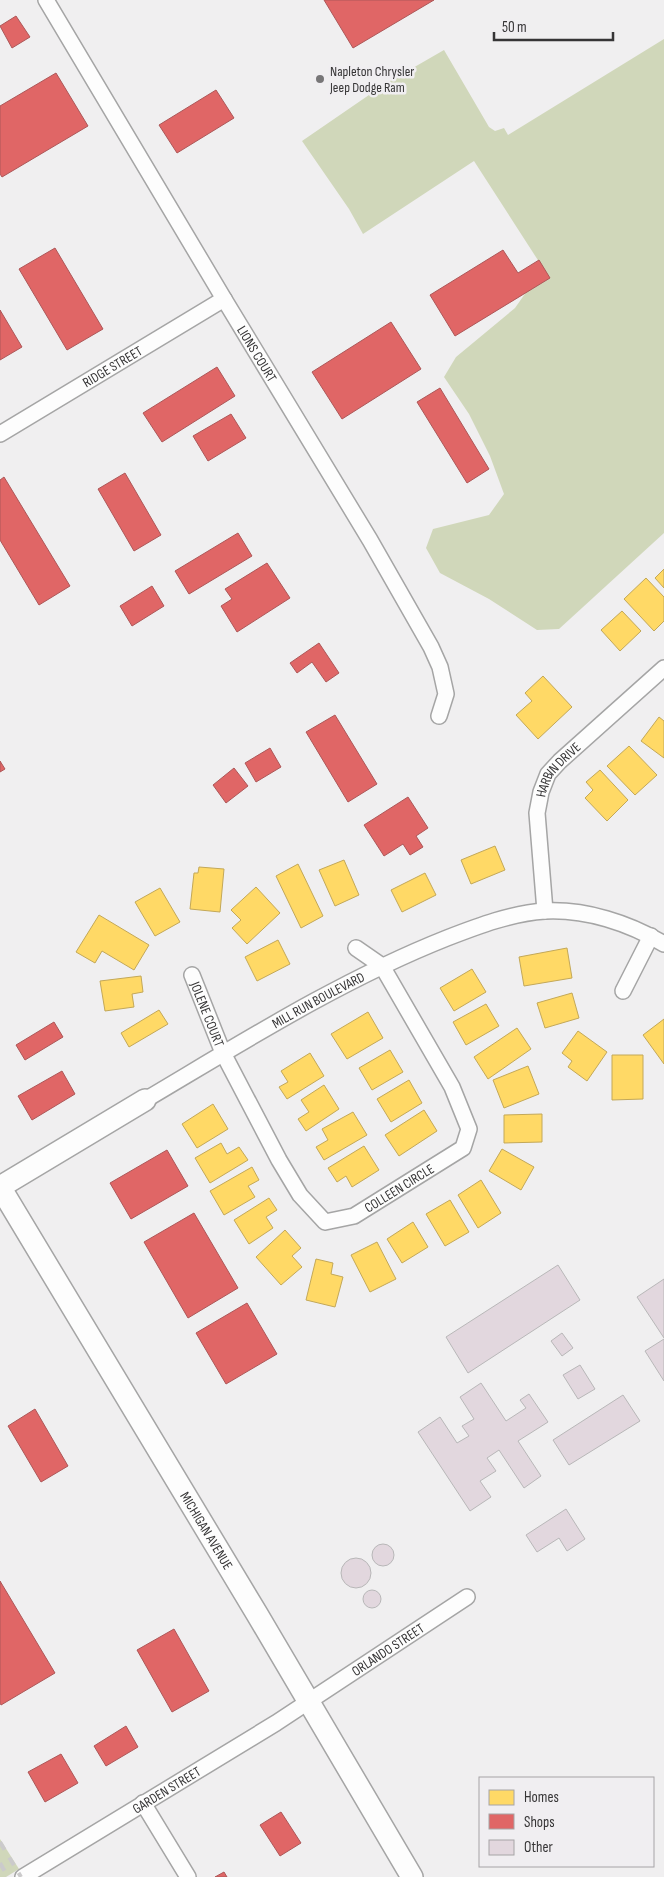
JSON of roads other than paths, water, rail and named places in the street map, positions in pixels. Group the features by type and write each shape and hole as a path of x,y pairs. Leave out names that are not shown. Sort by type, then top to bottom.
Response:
{"main road":[{"name":"MILL RUN BOULEVARD","path":"0,1187 145,1100"},
{"name":"MICHIGAN AVENUE","path":"0,1187 412,1877"}],"street":[{"name":"LIONS COURT","path":"46,0 370,540 431,647 440,667 446,694 439,716"},
{"name":"RIDGE STREET","path":"0,434 224,299"},
{"name":"HARBIN DRIVE","path":"545,911 537,813 540,792 548,774 560,761 664,668"},
{"name":"MILL RUN BOULEVARD","path":"145,1100 224,1053 382,966 472,929 509,918 545,911 582,914 624,924 658,940"},
{"path":"623,990 658,940"},
{"path":"356,948 382,966"},
{"name":"COLLEEN CIRCLE","path":"224,1053 279,1160 300,1195 325,1222 354,1216 463,1148 469,1129 452,1087 382,966"},
{"name":"JOLENE COURT","path":"192,976 224,1053"},
{"name":"ORLANDO STREET","path":"309,1702 467,1597"},
{"name":"GARDEN STREET","path":"23,1877 309,1702"},
{"path":"143,1803 188,1877"}],"railway":[{"path":"0,1842 21,1877"},
{"path":"0,1863 8,1877"}],"place":[{"name":"Napleton Chrysler Jeep Dodge Ram","path":"320,79"}]}
